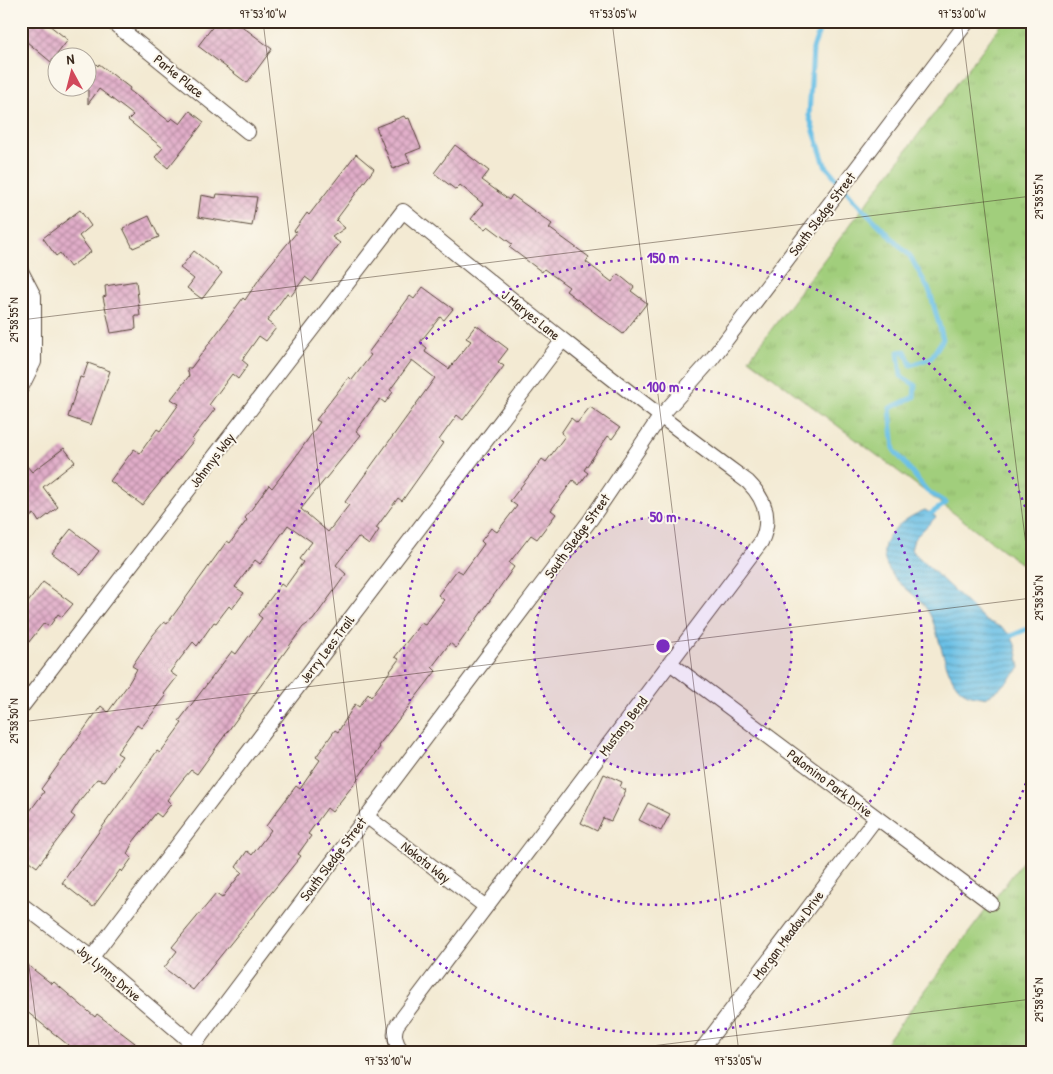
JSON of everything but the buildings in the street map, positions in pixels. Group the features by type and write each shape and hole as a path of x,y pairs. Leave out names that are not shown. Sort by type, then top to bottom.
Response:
{"street":[{"name":"Parke Place","path":"111,21 248,132"},
{"name":"South Sledge Street","path":"191,1049 591,519 660,418 711,360 968,21"},
{"name":"J Maryes Lane","path":"403,211 660,418"},
{"name":"Johnnys Way","path":"21,708 403,211"},
{"path":"21,271 34,296 34,362 21,388"},
{"name":"Jerry Lees Trail","path":"92,958 562,340"},
{"name":"Mustang Bend","path":"404,1053 396,1042 394,1031 397,1025 761,542 767,523 764,501 759,492 660,418"},
{"name":"Palomino Park Drive","path":"670,663 991,904"},
{"name":"Nokota Way","path":"366,816 486,907"},
{"name":"Morgan Meadow Drive","path":"699,1053 876,818"},
{"name":"Joy Lynns Drive","path":"21,904 92,958 191,1049"}],"green space":[{"path":"1004,21 1032,21 1032,572 749,359"},
{"path":"1032,849 1032,1053 878,1053"}],"water":[{"path":"925,510 936,517 914,539 911,550 986,621 995,624 1008,633 1015,644 1020,668 1004,685 986,698 966,693 957,686 947,667 929,613 917,598 899,583 887,566 884,556 889,536 904,521"}],"waterway":[{"path":"822,21 813,49 809,116 825,165 856,202 910,256 930,292 943,339 931,358 911,365 905,351 898,352 901,376 915,385 914,397 890,408 894,450 927,491 946,503 926,517"},
{"path":"1006,638 1032,627"}]}
